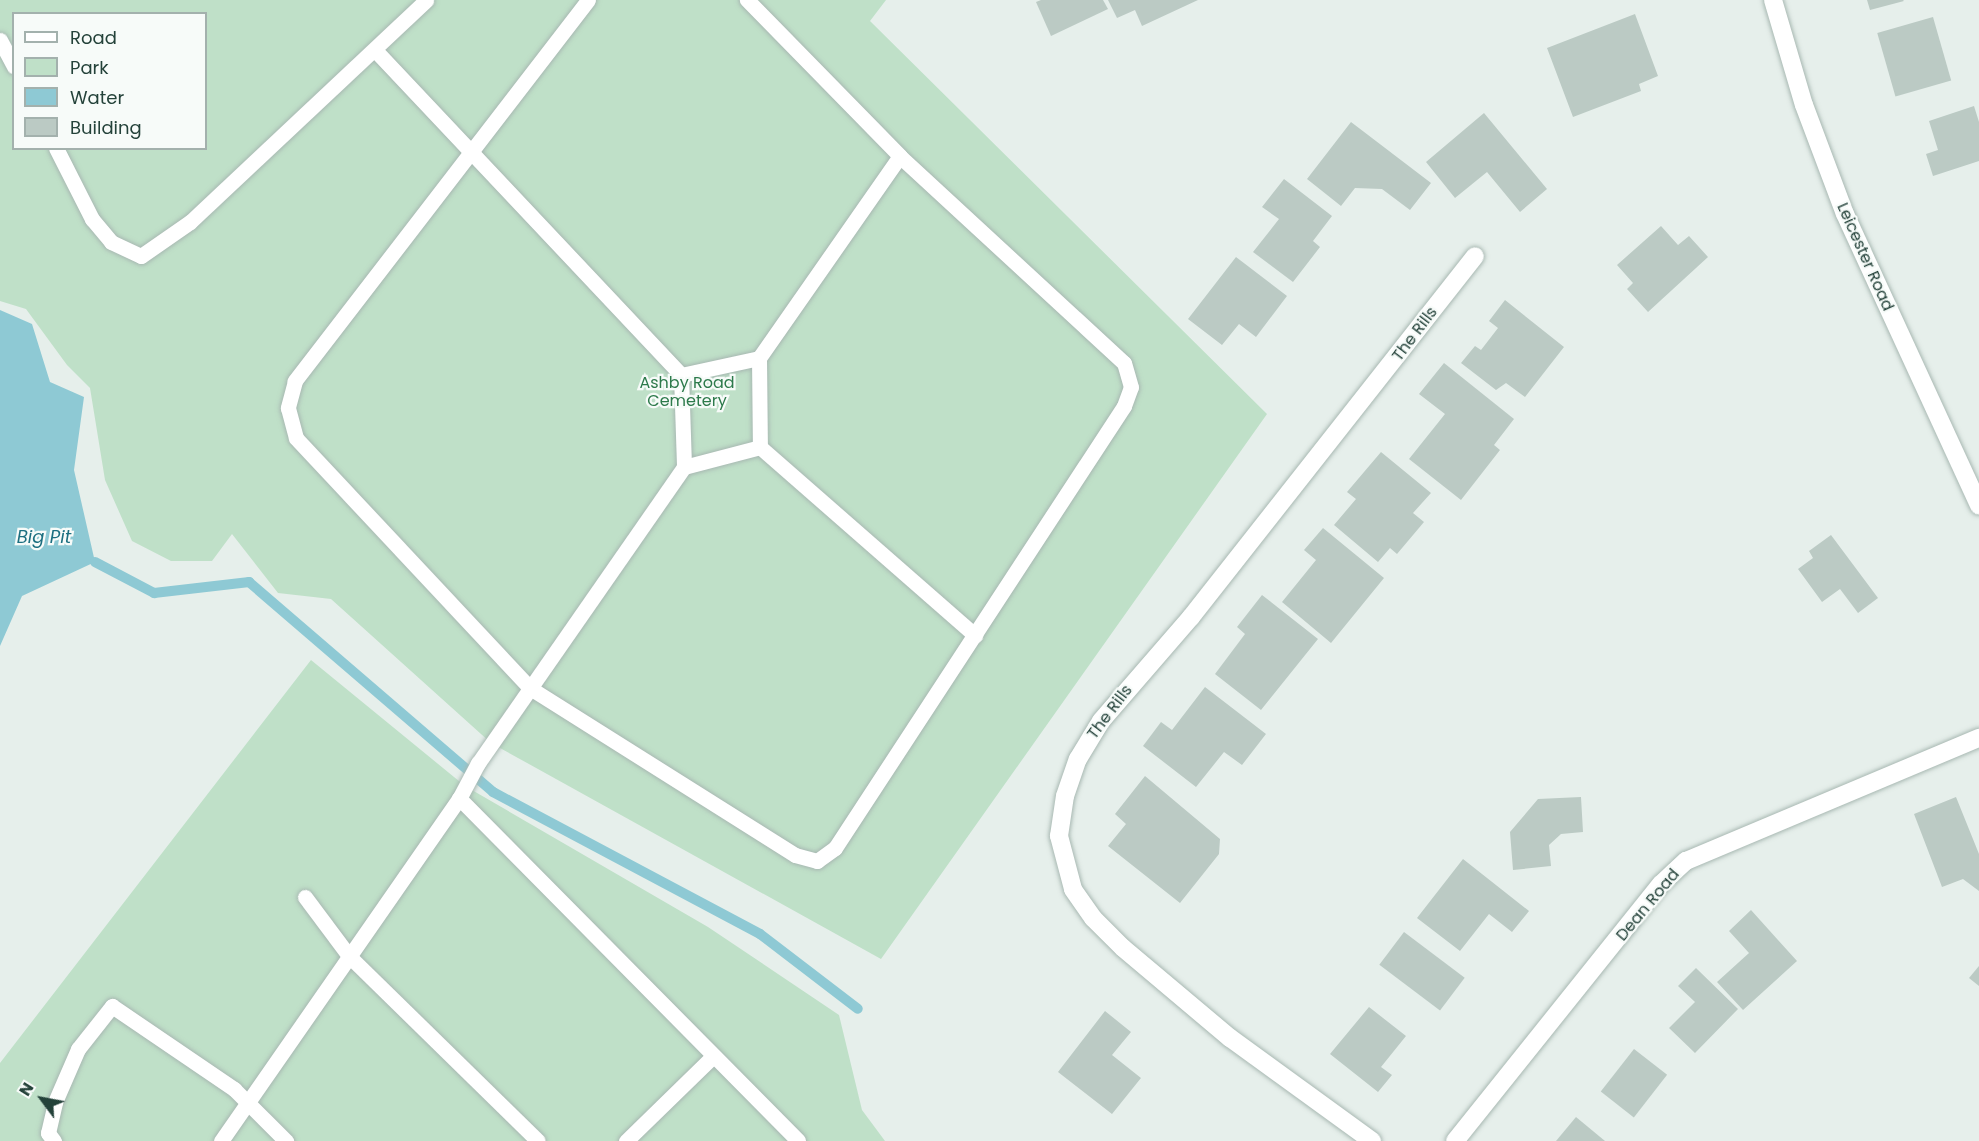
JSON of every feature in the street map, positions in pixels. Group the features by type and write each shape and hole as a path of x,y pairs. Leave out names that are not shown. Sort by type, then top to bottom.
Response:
{"street":[{"name":"Leicester Road","path":"1773,0 1804,105 1845,214 1979,506"},
{"name":"The Rills","path":"1372,1141 1230,1038 1123,948 1093,918 1073,889 1059,836 1065,795 1078,759 1101,721 1191,617 1475,256"},
{"name":"Dean Road","path":"1455,1141 1661,884 1686,861 1749,831 1979,738"}],"lane":[{"path":"57,150 92,219 111,243 141,256 190,222 426,0"},
{"path":"588,0 295,381 288,408 296,438 530,688 795,855 817,861 835,848 1124,406 1131,387 1124,363 900,156 747,0"},
{"path":"0,40 12,62"},
{"path":"221,1141 459,798 478,763 684,467 681,375 469,154 375,50"},
{"path":"900,156 759,358 760,447 975,635"},
{"path":"681,375 759,358"},
{"path":"684,467 760,447"},
{"path":"459,798 798,1141"},
{"path":"305,897 349,956 538,1141"},
{"path":"54,1141 48,1133 59,1091 78,1049 112,1006 234,1089 286,1141"},
{"path":"626,1141 713,1056"}],"green space":[{"name":"Ashby Road Cemetery","path":"0,0 886,0 870,21 1267,414 881,959 491,743 331,599 278,593 232,534 212,561 171,561 132,541 105,480 90,388 67,365 26,309 0,301"},
{"path":"311,660 465,786 708,927 839,1015 862,1110 885,1141 0,1141 0,1063"}],"water":[{"name":"Big Pit","path":"0,310 32,324 50,382 84,397 74,470 95,562 22,596 0,646"}],"building":[{"path":"1041,0 1103,0 1108,9 1051,36 1036,2"},
{"path":"1108,0 1198,0 1142,26 1135,10 1117,18"},
{"path":"1867,0 1903,0 1904,1 1870,10"},
{"path":"1635,14 1658,76 1639,84 1641,91 1573,117 1547,48"},
{"path":"1933,17 1951,80 1895,96 1877,33"},
{"path":"1974,106 1979,122 1979,161 1933,176 1926,154 1938,150 1929,121"},
{"path":"1484,113 1547,189 1520,212 1487,172 1455,198 1426,162"},
{"path":"1351,122 1431,183 1410,210 1382,189 1355,188 1341,206 1307,179"},
{"path":"1284,179 1332,216 1313,241 1320,247 1293,282 1253,252 1279,219 1262,207"},
{"path":"1661,226 1678,245 1689,236 1708,257 1648,312 1627,289 1633,283 1617,265"},
{"path":"1236,257 1287,296 1256,337 1239,324 1222,345 1188,319"},
{"path":"1505,300 1564,347 1525,397 1506,383 1496,390 1461,363 1475,346 1481,350 1498,328 1489,321"},
{"path":"1444,363 1514,419 1494,445 1500,450 1461,500 1409,459 1445,414 1419,394"},
{"path":"1381,452 1431,493 1413,513 1424,522 1397,554 1390,548 1378,562 1334,525 1356,499 1347,492"},
{"path":"1323,528 1384,578 1331,643 1282,602 1316,560 1304,550"},
{"path":"1831,535 1878,598 1858,613 1840,589 1822,602 1798,569 1813,558 1809,551"},
{"path":"1262,595 1318,639 1261,710 1215,674 1245,634 1237,627"},
{"path":"1205,687 1266,734 1242,765 1224,752 1196,787 1143,746 1161,722 1172,730"},
{"path":"1145,776 1220,839 1219,854 1180,903 1108,846 1126,824 1115,814"},
{"path":"1581,797 1583,832 1561,834 1549,845 1551,866 1513,870 1510,832 1538,799"},
{"path":"1956,797 1979,854 1979,891 1963,879 1942,887 1914,814"},
{"path":"1463,859 1529,911 1512,932 1489,914 1460,951 1417,918"},
{"path":"1751,910 1797,961 1743,1010 1717,982 1749,953 1729,931"},
{"path":"1404,932 1465,978 1440,1010 1379,965"},
{"path":"1979,966 1979,986 1969,978"},
{"path":"1696,968 1738,1009 1695,1053 1669,1028 1695,1002 1678,986"},
{"path":"1369,1007 1406,1036 1381,1067 1392,1075 1378,1092 1330,1054"},
{"path":"1105,1011 1131,1032 1112,1055 1141,1078 1112,1114 1058,1072"},
{"path":"1634,1049 1667,1075 1634,1117 1601,1092"},
{"path":"1576,1117 1605,1141 1556,1141"}],"waterway":[{"path":"95,562 154,593 249,582 493,792 760,934 858,1009"}]}
